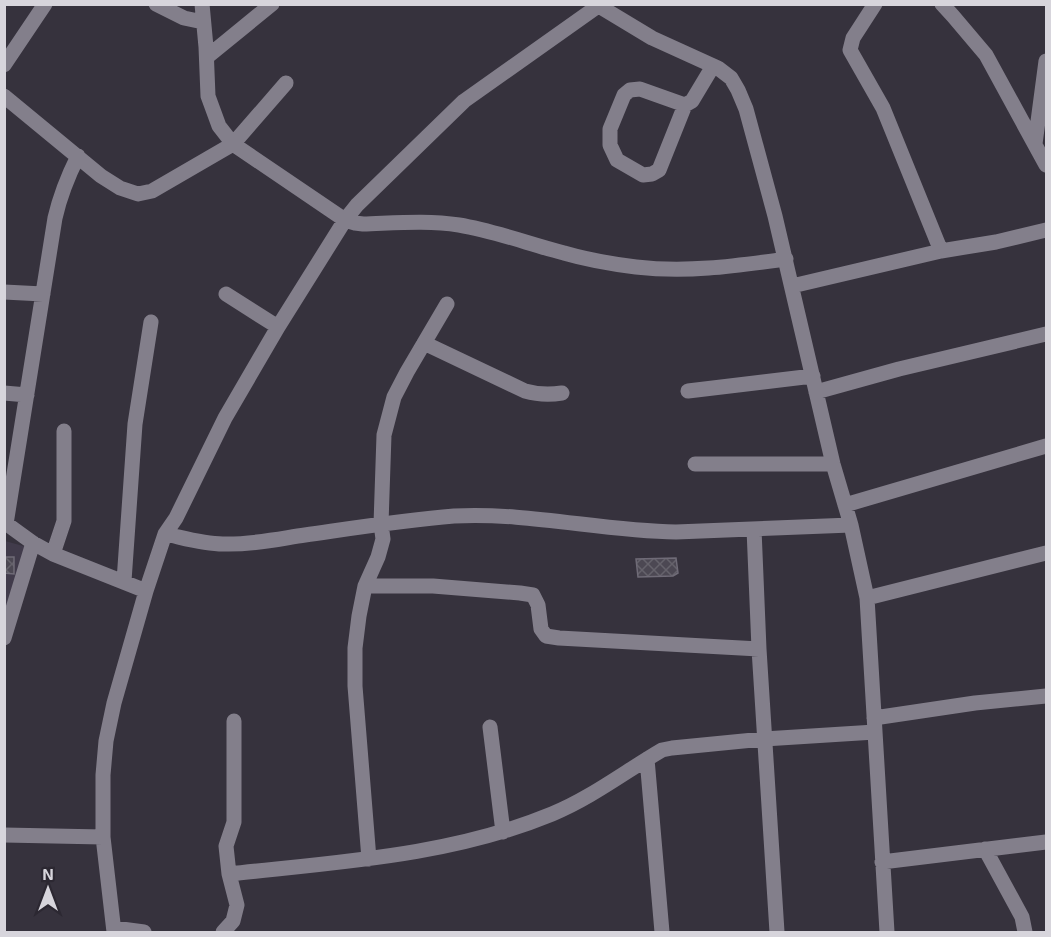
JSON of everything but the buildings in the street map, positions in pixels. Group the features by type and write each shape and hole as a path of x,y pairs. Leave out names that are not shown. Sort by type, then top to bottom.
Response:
{"street":[{"path":"4,65 45,4"},
{"path":"156,4 184,18 203,22"},
{"path":"202,4 208,96 219,126 233,144 345,220 355,224 430,222 458,225 567,254 637,267 710,269 786,259"},
{"path":"207,57 272,4"},
{"path":"874,4 853,38 850,50 883,108 941,251"},
{"path":"942,4 986,55 1042,152"},
{"path":"144,933 114,930 103,837 103,775 106,741 114,703 165,534 176,518 225,418 278,327 345,220 370,192 464,101 593,8 713,66 731,78 746,109 786,259 833,464 864,579 887,933"},
{"path":"1042,152 1047,61"},
{"path":"685,105 640,89 630,90 624,95 610,129 610,145 617,160 643,175 659,170 685,105 692,101 713,66"},
{"path":"4,96 101,176 120,188 138,194 152,191 233,144 286,83"},
{"path":"78,156 60,197 5,523 53,554 147,591"},
{"path":"792,286 941,251 996,242 1047,230"},
{"path":"4,292 43,294"},
{"path":"226,294 278,327"},
{"path":"369,859 355,686 355,648 365,586 383,539 381,524 384,435 394,397 447,304"},
{"path":"123,581 135,424 151,322"},
{"path":"816,392 899,369 1047,334"},
{"path":"424,343 525,391 548,395 562,393"},
{"path":"688,391 813,376"},
{"path":"4,393 27,395"},
{"path":"53,554 64,520 64,431"},
{"path":"845,506 1047,446"},
{"path":"694,464 833,464"},
{"path":"165,534 201,543 250,543 381,524 454,516 495,515 650,531 851,525"},
{"path":"754,529 764,739 777,933"},
{"path":"4,638 33,543"},
{"path":"867,598 1047,553"},
{"path":"365,586 433,586 533,595 538,605 541,629 546,636 759,649"},
{"path":"230,874 369,859 425,850 502,832 553,813 662,750 874,725 975,703 1047,696"},
{"path":"223,933 233,921 237,905 226,846 234,822 234,721"},
{"path":"490,727 502,832"},
{"path":"647,759 662,933"},
{"path":"4,836 103,837"},
{"path":"882,862 1047,842"},
{"path":"985,849 1022,917 1025,933"}],"shaded area":[{"path":"5,541 27,547 5,629"}]}
